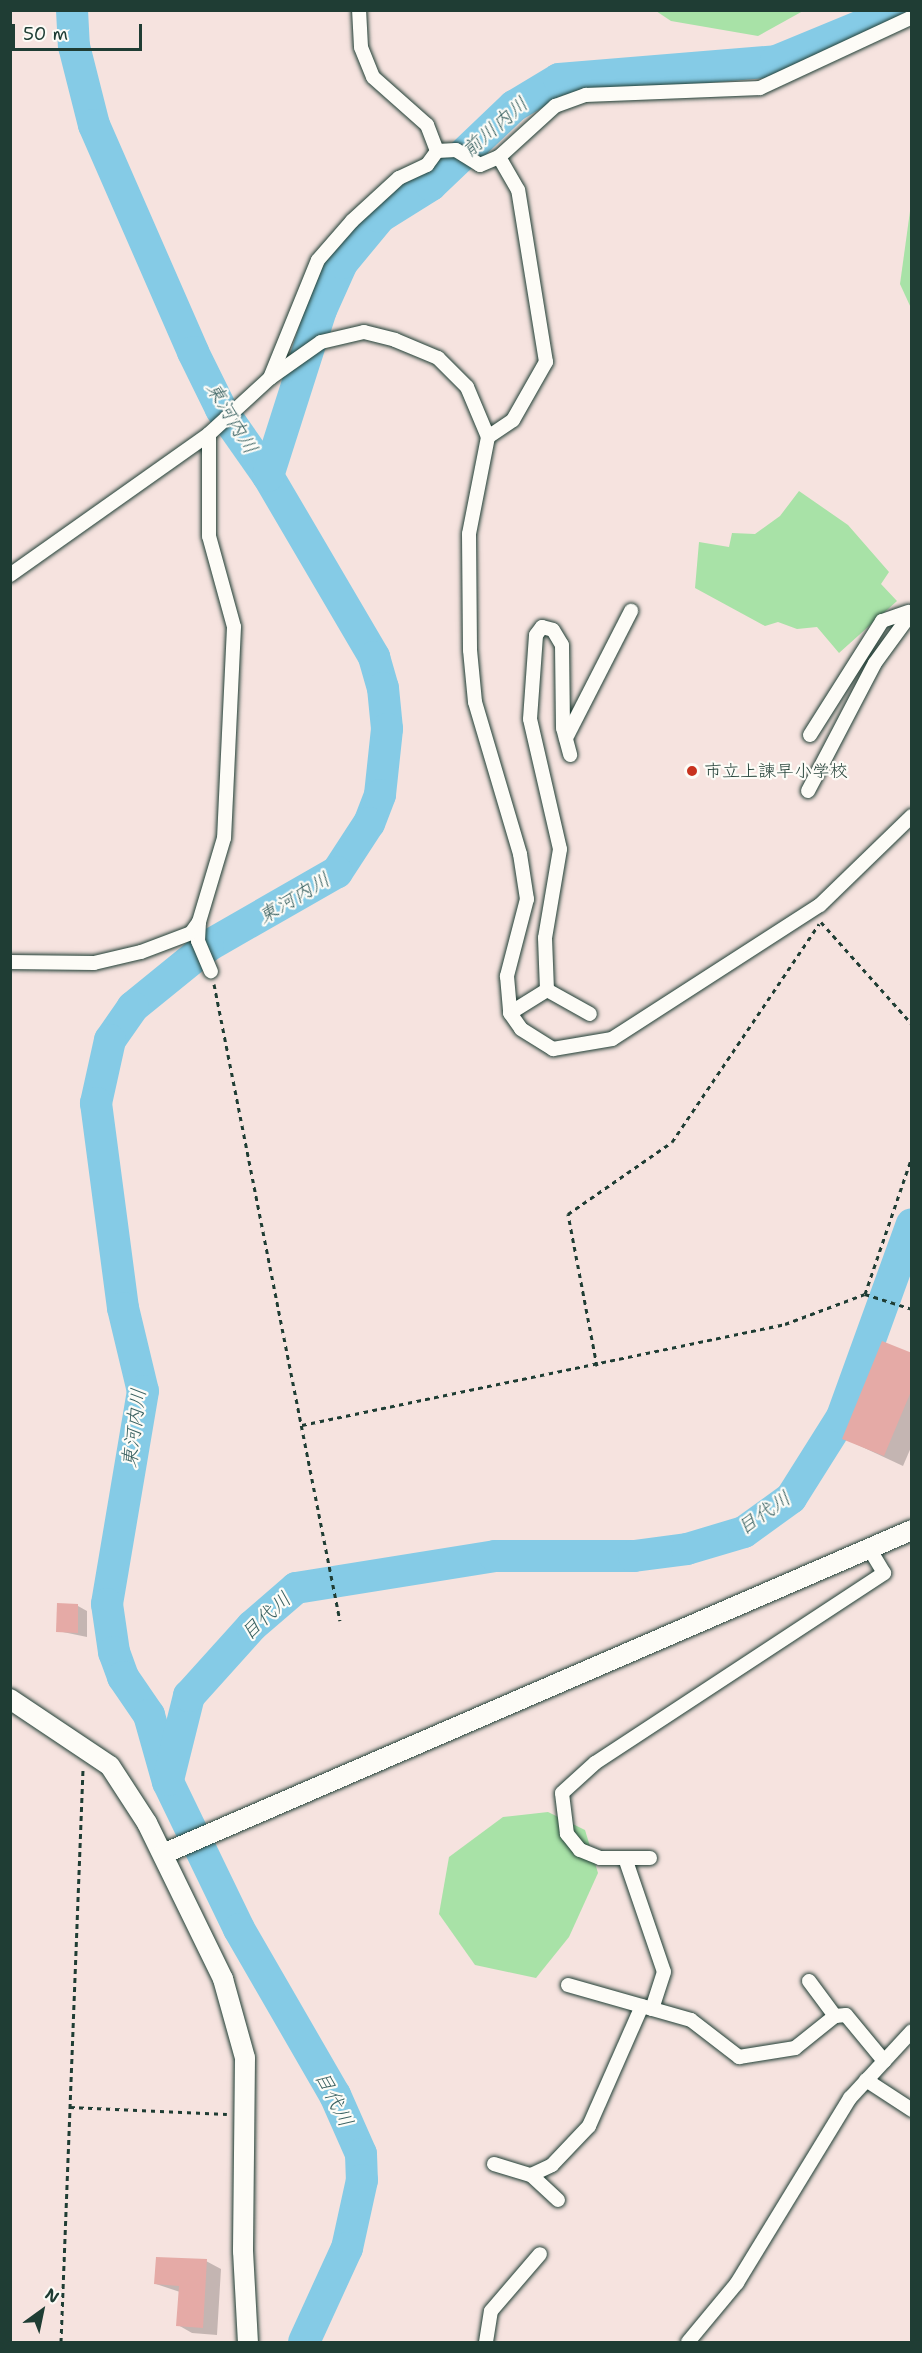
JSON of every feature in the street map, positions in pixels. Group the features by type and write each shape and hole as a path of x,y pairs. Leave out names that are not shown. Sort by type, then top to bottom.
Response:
{"street":[{"path":"359,10 361,47 373,77 427,125 437,151"},
{"path":"437,151 456,150 480,165 499,157 555,106 586,95 760,88 912,17"},
{"path":"270,378 318,260 352,220 399,178 427,165 437,151"},
{"path":"488,437 513,420 546,362 518,190 499,157"},
{"path":"10,575 213,431 252,398 270,378 321,342 364,332 395,340 438,358 467,387 488,437 469,534 466,593 475,702 520,854 527,899 507,976 510,1013 521,1029 553,1049 612,1039 820,905 912,816"},
{"path":"211,971 198,940 199,922 224,838 234,627 209,536 213,431"},
{"path":"566,738 631,611"},
{"path":"810,735 882,621 910,612"},
{"path":"808,791 910,612"},
{"path":"547,990 546,938 560,849 530,719 536,635 542,627 553,630 562,645 566,738 570,754"},
{"path":"10,962 94,963 141,952 191,933 199,922"},
{"path":"510,1013 547,990"},
{"path":"547,990 590,1014"},
{"path":"168,1851 912,1530"},
{"path":"650,1858 600,1858 580,1850 567,1834 562,1793 595,1763 884,1573 869,1548"},
{"path":"10,1699 84,1745 110,1766 168,1851 223,1979 245,2058 248,2115 244,2306 248,2343"},
{"path":"531,2175 552,2165 589,2126 664,1972 625,1858"},
{"path":"809,1982 835,2016"},
{"path":"568,1985 691,2020 739,2057 795,2048 835,2016 846,2015 884,2061"},
{"path":"688,2343 737,2283 850,2098 912,2031"},
{"path":"866,2080 912,2110"},
{"path":"494,2164 531,2175 558,2200"},
{"path":"486,2343 491,2312 540,2254"}],"path":[{"path":"597,1366 568,1214 672,1142 827,913"},
{"path":"821,922 912,1024"},
{"path":"211,971 302,1425 334,1572 340,1621"},
{"path":"865,1294 912,1157"},
{"path":"302,1425 597,1366 785,1324 865,1294 912,1309"},
{"path":"61,2343 84,1745"},
{"path":"70,2108 248,2115"}],"green space":[{"path":"656,11 803,11 758,36 671,21"},
{"path":"911,204 911,308 900,284"},
{"path":"799,491 848,525 889,572 881,584 897,601 839,653 817,627 797,629 778,622 765,626 695,588 699,542 729,547 732,533 755,534 780,516"},
{"path":"548,1812 585,1830 598,1873 569,1937 536,1978 475,1965 439,1914 449,1857 503,1817"}],"building":[{"path":"882,1341 912,1353 912,1389 884,1456 842,1439"},
{"path":"57,1603 78,1604 78,1633 56,1632"},
{"path":"156,2257 207,2259 203,2328 176,2326 179,2286 154,2284"}],"waterway":[{"name":"東河内川","path":"72,10 74,46 94,125 193,352 221,409 268,476 374,657 383,688 387,729 380,795 369,823 337,872 208,946 133,1007 110,1040 96,1103 123,1308 143,1391 107,1604 114,1652 123,1677 149,1715 168,1782 239,1929 335,2095 361,2154 362,2180 347,2248 304,2342"},
{"name":"前川内川","path":"268,476 321,310 342,263 380,217 431,185 514,106 559,79 776,61 900,10"},
{"name":"目代川","path":"168,1780 189,1696 252,1626 296,1588 495,1556 634,1556 687,1549 744,1532 791,1498 842,1417 912,1224"}],"place":[{"name":"市立上諫早小学校","path":"692,771"}]}
